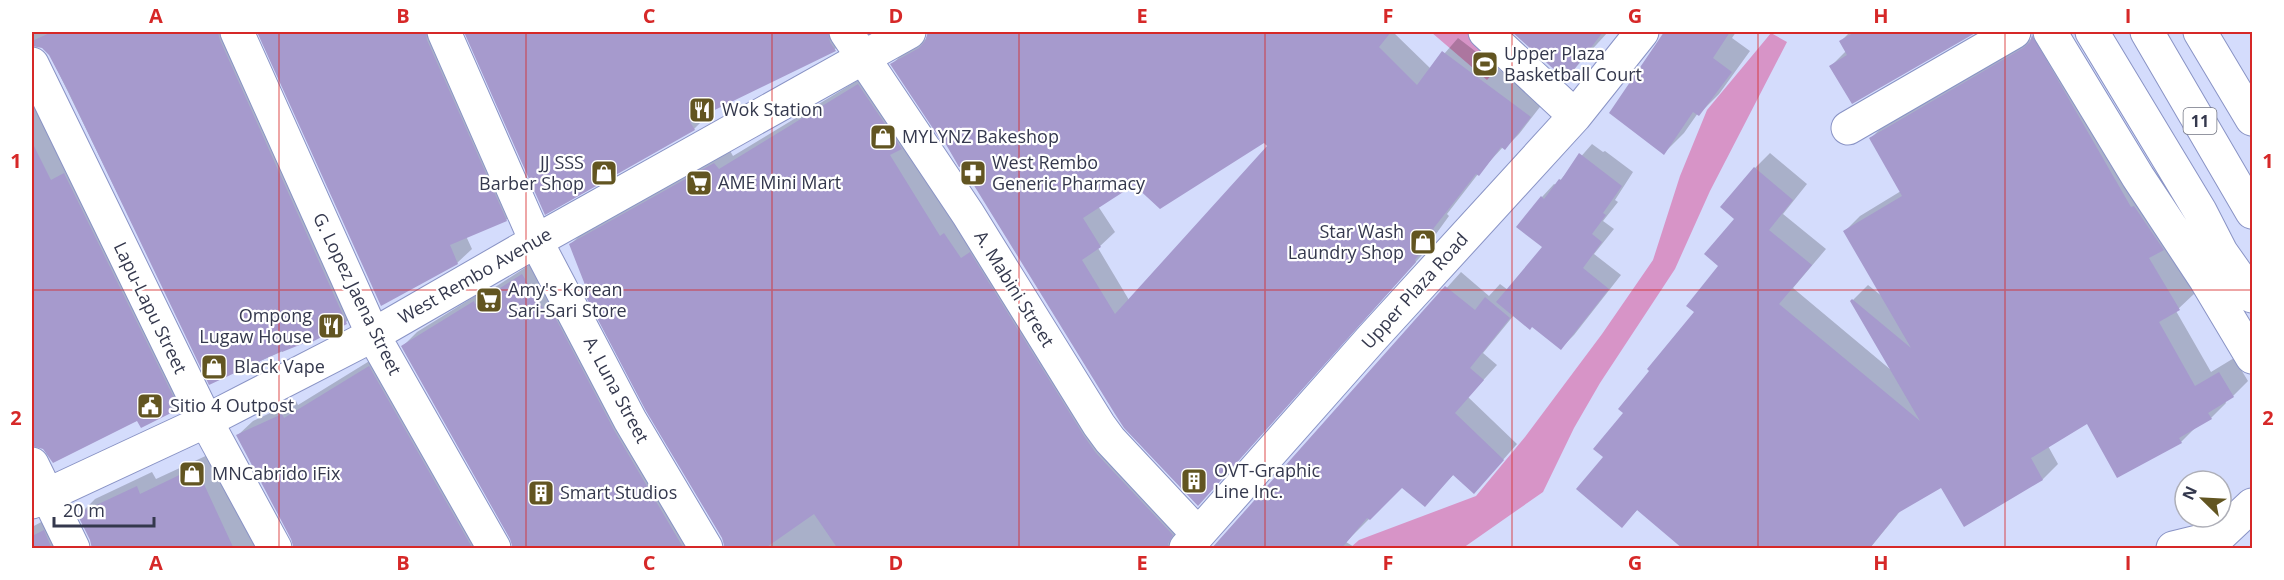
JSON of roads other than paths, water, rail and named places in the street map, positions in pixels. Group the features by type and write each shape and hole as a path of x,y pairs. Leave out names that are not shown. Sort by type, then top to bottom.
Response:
{"street":[{"name":"G. Lopez Jaena Street","path":"237,32 373,335 494,549"},
{"name":"A. Luna Street","path":"444,32 536,241 630,420 706,549"},
{"name":"West Rembo Avenue","path":"39,498 206,421 373,335 536,241 854,44 909,32"},
{"name":"Upper Plaza Road","path":"1192,542 1372,338 1575,116 1642,32"},
{"path":"1848,128 2014,32"},
{"path":"2050,32 2138,177 2206,280 2253,357"},
{"path":"2092,32 2200,211 2221,252 2253,349"},
{"name":"11","path":"2147,32 2253,212"},
{"name":"11","path":"2200,32 2253,119"},
{"path":"1500,36 1575,116"},
{"name":"A. Mabini Street","path":"854,44 974,224 1099,425 1192,542"},
{"name":"Lapu-Lapu Street","path":"32,64 206,421 275,549"},
{"path":"2221,252 2253,296"},
{"path":"32,464 39,498 73,549"},
{"path":"2173,549 2230,543 2253,505"}],"place":[{"name":"Upper Plaza Basketball Court","path":"1485,64"},
{"name":"Wok Station","path":"702,110"},
{"name":"MYLYNZ Bakeshop","path":"883,137"},
{"name":"JJ SSS Barber Shop","path":"604,173"},
{"name":"West Rembo Generic Pharmacy","path":"973,173"},
{"name":"AME Mini Mart","path":"699,183"},
{"name":"Star Wash Laundry Shop","path":"1423,242"},
{"name":"Amy's Korean Sari-Sari Store","path":"489,300"},
{"name":"Ompong Lugaw House","path":"331,326"},
{"name":"Black Vape","path":"214,367"},
{"name":"Sitio 4 Outpost","path":"150,406"},
{"name":"MNCabrido iFix","path":"192,474"},
{"name":"OVT-Graphic Line Inc.","path":"1194,481"},
{"name":"Smart Studios","path":"541,493"}]}
